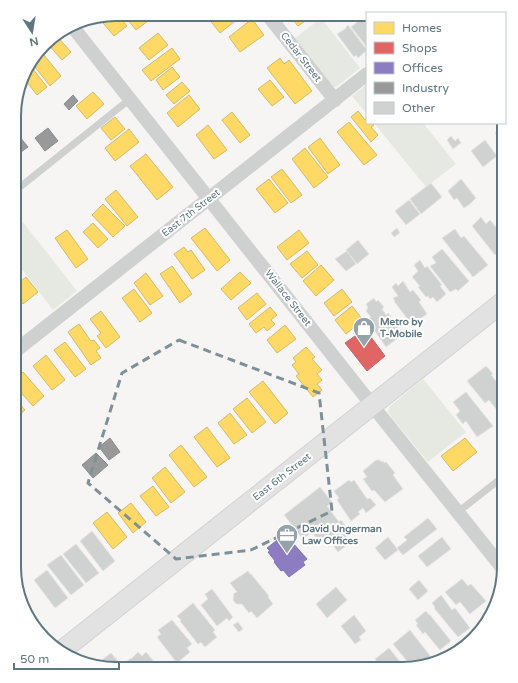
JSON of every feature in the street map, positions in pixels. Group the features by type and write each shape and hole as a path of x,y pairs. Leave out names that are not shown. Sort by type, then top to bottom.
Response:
{"main road":[{"name":"East 6th Street","path":"66,647 497,307"}],"street":[{"name":"Cedar Street","path":"273,21 335,100"},
{"name":"Wallace Street","path":"75,30 372,406 497,561"},
{"name":"East 7th Street","path":"21,347 366,75"}],"lane":[{"path":"21,186 130,99"},
{"path":"458,512 497,481"}],"highlighted area":[{"path":"179,340 319,393 332,511 251,550 176,559 88,483 122,373"}],"shaded area":[{"path":"317,21 323,21 360,68 336,87 333,87 294,39"},
{"path":"366,85 366,113 352,96"},
{"path":"375,124 424,124 456,164 426,187"},
{"path":"21,220 77,291 53,310 21,268"},
{"path":"423,379 466,432 428,462 388,412 389,407"}],"building: Homes":[{"path":"123,21 127,26 114,36 102,22"},
{"path":"129,21 148,21 136,30"},
{"path":"211,21 235,21 220,33"},
{"path":"249,21 254,21 264,35 240,52 229,37"},
{"path":"294,21 305,21 298,26"},
{"path":"158,33 168,45 149,60 139,48"},
{"path":"60,39 71,52 62,60 52,49 52,46"},
{"path":"172,48 180,59 151,81 142,70"},
{"path":"44,55 61,76 50,86 35,67"},
{"path":"280,58 284,64 289,60 312,91 295,104 267,68"},
{"path":"172,67 180,77 163,90 156,80"},
{"path":"33,70 47,87 37,95 27,82"},
{"path":"270,80 284,97 272,106 258,89"},
{"path":"182,82 190,91 174,104 166,95"},
{"path":"93,92 104,104 87,119 76,106"},
{"path":"189,95 200,109 178,127 167,113"},
{"path":"358,111 365,120 366,119 366,124 374,124 371,127 378,135 371,142 351,117"},
{"path":"232,112 250,135 240,143 222,120"},
{"path":"115,117 125,129 111,140 101,128"},
{"path":"349,122 377,155 364,165 337,132"},
{"path":"208,125 227,150 214,159 196,135"},
{"path":"129,129 139,142 115,161 105,148"},
{"path":"320,138 340,165 328,174 308,147"},
{"path":"305,148 328,177 314,188 292,159"},
{"path":"146,154 173,187 157,200 130,166"},
{"path":"282,169 302,195 291,203 271,177"},
{"path":"269,179 288,203 275,213 256,189"},
{"path":"116,190 138,217 127,226 105,199"},
{"path":"103,204 125,226 113,237 92,215"},
{"path":"93,223 108,239 98,248 83,232"},
{"path":"205,228 230,260 217,271 191,238"},
{"path":"67,230 88,259 76,268 55,238"},
{"path":"299,230 309,243 287,260 277,247"},
{"path":"184,247 188,252 191,250 205,270 192,279 174,254"},
{"path":"307,251 318,265 302,278 290,264"},
{"path":"321,265 334,280 316,296 303,281"},
{"path":"172,266 192,294 180,303 160,274"},
{"path":"240,272 251,283 231,300 221,289"},
{"path":"146,273 163,296 150,305 134,283"},
{"path":"26,277 38,292 23,304 21,302 21,281"},
{"path":"134,289 152,313 140,322 122,298"},
{"path":"342,289 352,302 334,316 324,303"},
{"path":"257,293 266,304 247,320 238,308"},
{"path":"352,306 363,320 346,334 335,320"},
{"path":"270,307 277,315 271,320 275,324 267,331 264,327 256,333 249,324"},
{"path":"101,311 120,337 106,348 97,336 101,333 90,319"},
{"path":"79,324 91,341 94,340 100,348 96,351 101,358 91,365 68,332"},
{"path":"285,325 296,339 277,353 267,340"},
{"path":"65,342 86,369 75,377 54,350"},
{"path":"306,347 315,357 312,359 322,370 317,374 322,380 317,384 322,390 313,397 296,376 299,374 292,365 296,362 293,358"},
{"path":"46,355 65,380 52,390 33,366"},
{"path":"23,372 44,396 33,406 21,393 21,374"},
{"path":"263,381 288,413 275,424 249,392"},
{"path":"247,398 266,422 252,433 233,409"},
{"path":"21,405 25,410 21,413"},
{"path":"230,413 247,435 234,444 218,423"},
{"path":"207,427 230,458 217,467 194,437"},
{"path":"465,438 477,452 453,471 441,456"},
{"path":"181,445 207,477 194,487 169,455"},
{"path":"165,467 185,492 171,503 152,478"},
{"path":"153,486 169,507 156,516 140,496"},
{"path":"131,503 146,522 133,533 118,513"},
{"path":"107,512 127,537 113,549 93,523"}],"building: Shops":[{"path":"365,329 385,356 367,371 345,343"}],"building: Offices":[{"path":"285,534 307,559 303,562 305,565 289,577 283,570 281,571 274,562 275,561 268,552 270,551 267,548"}],"building: Industry":[{"path":"73,95 78,101 69,110 64,104"},
{"path":"48,128 58,141 45,151 35,138"},
{"path":"21,138 28,147 21,152"},
{"path":"110,438 120,452 109,460 99,447"},
{"path":"96,453 108,465 93,478 82,465"}],"building: Other":[{"path":"359,21 366,21 366,46 351,27"},
{"path":"348,25 366,49 366,51 358,58 356,55 354,57 337,34"},
{"path":"451,136 455,141 458,138 461,143 453,149 447,140"},
{"path":"485,140 497,156 483,167 471,151"},
{"path":"461,179 476,198 464,208 457,198 454,200 448,191"},
{"path":"431,183 442,197 421,214 410,199"},
{"path":"409,200 420,214 406,225 395,211"},
{"path":"481,217 486,224 490,220 496,227 497,226 497,254 495,255 472,226"},
{"path":"397,228 400,233 394,237 391,233"},
{"path":"455,229 461,238 464,236 488,265 473,277 442,238"},
{"path":"358,240 369,254 357,264 346,250"},
{"path":"442,249 469,281 458,291 456,289 450,292 430,266 436,263 432,257"},
{"path":"347,251 356,264 346,271 335,259"},
{"path":"420,260 425,268 427,266 442,285 440,286 446,294 437,302 433,297 430,299 428,296 426,297 418,287 420,286 412,277 418,271 414,265"},
{"path":"403,281 410,292 413,290 421,300 419,302 427,314 412,325 393,298 398,296 392,287 396,283 398,286"},
{"path":"374,298 376,302 378,300 384,307 382,309 386,315 388,313 402,332 402,335 386,347 367,320 371,317 366,311 368,308 366,304"},
{"path":"486,366 493,374 491,375 497,382 497,410 489,400 485,403 467,381"},
{"path":"466,392 493,426 477,437 466,421 463,424 456,415 460,411 453,402"},
{"path":"376,460 380,460 381,462 383,461 384,463 386,462 395,473 393,475 403,489 385,502 374,490 372,491 363,479 367,477 363,471"},
{"path":"349,480 351,482 354,480 367,499 370,498 376,505 366,513 363,508 358,512 360,514 351,521 337,500 339,498 334,491"},
{"path":"320,487 332,502 327,506 339,522 341,520 349,531 346,533 348,535 346,536 351,542 338,552 332,544 329,547 321,537 318,540 312,532 303,539 284,515"},
{"path":"428,518 437,529 403,555 397,548 407,540 404,537"},
{"path":"92,531 115,561 103,571 80,541"},
{"path":"388,537 398,550 385,560 375,548"},
{"path":"442,537 451,549 427,567 418,556"},
{"path":"76,544 99,573 86,583 63,554"},
{"path":"61,555 84,585 71,595 47,565"},
{"path":"47,570 68,598 55,608 34,580"},
{"path":"248,571 269,596 268,597 273,604 257,618 251,611 249,613 242,604 236,604 233,600 233,594 237,592 230,583"},
{"path":"462,579 468,586 471,584 486,601 470,614 460,602 456,605 445,592"},
{"path":"419,580 428,591 418,600 409,589"},
{"path":"336,587 347,600 327,618 316,604"},
{"path":"212,589 233,617 229,621 227,618 217,626 201,605 208,599 205,594"},
{"path":"441,595 452,610 455,608 470,628 458,637 434,608 435,607 432,603"},
{"path":"193,603 215,630 213,632 217,637 205,647 201,642 198,644 177,616"},
{"path":"426,611 451,641 440,650 425,632 423,634 416,625 418,624 415,620"},
{"path":"354,615 366,631 359,637 361,640 355,644 341,626"},
{"path":"172,620 192,644 187,648 190,652 176,662 157,637 161,634 158,630"},
{"path":"238,622 243,629 239,632 233,625"},
{"path":"410,630 431,657 407,662 393,644"},
{"path":"389,648 400,662 377,662 375,659"},
{"path":"138,652 142,656 146,652 154,662 125,662"},
{"path":"111,653 119,662 104,661 101,660"}],"place":[{"name":"Metro by T-Mobile","path":"364,348"},
{"name":"David Ungerman Law Offices","path":"287,554"}]}
